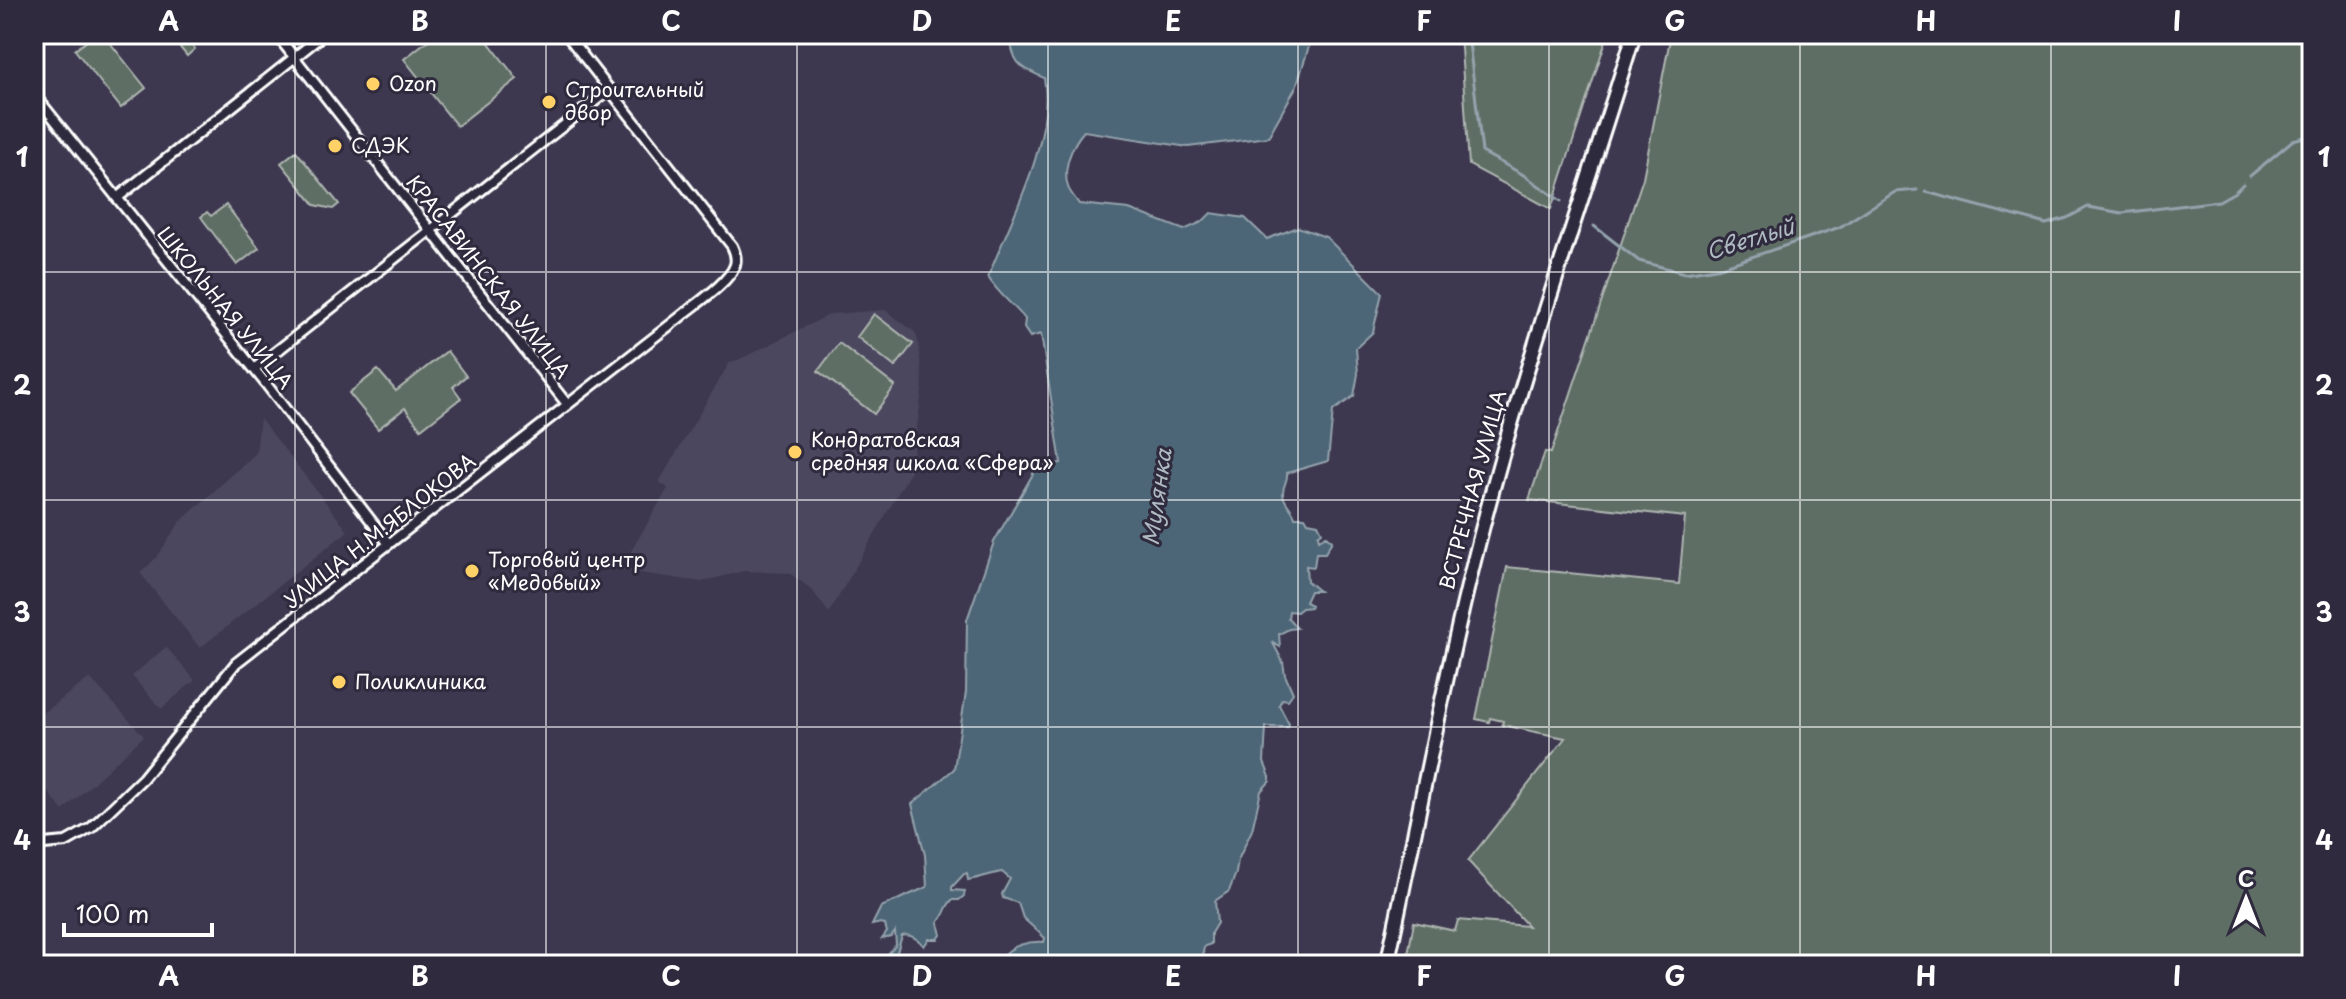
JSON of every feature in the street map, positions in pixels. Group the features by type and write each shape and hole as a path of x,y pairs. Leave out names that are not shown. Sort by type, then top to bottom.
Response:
{"main road":[{"name":"ВСТРЕЧНАЯ УЛИЦА","path":"1387,965 1459,622 1488,506 1521,390 1634,34"}],"street":[{"name":"КРАСАВИНСКАЯ УЛИЦА","path":"276,34 567,404"},
{"path":"117,198 324,34"},
{"path":"254,369 609,90 566,34"},
{"name":"УЛИЦА Н.М.ЯБЛОКОВА","path":"34,847 66,842 91,828 153,767 230,670 722,282 735,266 732,246 609,90"},
{"name":"ШКОЛЬНАЯ УЛИЦА","path":"34,94 389,544"},
{"path":"34,830 44,844"}],"shaded area":[{"name":"Кондратовская средняя школа «Сфера»","path":"885,310 915,332 918,341 923,384 911,471 829,613 811,589 789,573 744,571 701,582 620,570 668,488 659,482 730,362 831,314"},
{"path":"260,418 348,531 200,648 140,573 156,558 180,522 256,453"},
{"path":"166,647 195,680 161,709 132,676"},
{"path":"90,678 144,736 63,811 34,775 34,719"}],"green space":[{"path":"96,34 103,34 146,88 121,108 75,50"},
{"path":"169,34 183,34 195,49 187,56"},
{"path":"436,34 482,34 517,79 457,126 404,59"},
{"path":"1460,34 1608,34 1551,209 1469,165"},
{"path":"1671,34 2312,34 2312,965 1406,965 1414,922 1455,931 1458,920 1528,926 1468,861 1565,738 1502,725 1503,721 1490,718 1489,722 1476,719 1507,567 1679,584 1685,517 1529,500 1545,452 1551,453 1643,178"},
{"path":"296,151 339,204 333,209 315,205 281,163"},
{"path":"226,205 259,248 237,265 201,217 207,212 211,216"},
{"path":"874,314 913,344 895,367 857,337"},
{"path":"839,343 895,386 874,414 818,371"},
{"path":"447,351 466,376 453,387 461,398 421,429 405,408 378,429 349,393 378,370 396,391"}],"water":[{"name":"Мулянка","path":"1009,34 1313,34 1296,87 1268,137 1188,147 1084,131 1069,157 1066,180 1079,204 1129,209 1184,230 1202,222 1211,213 1245,218 1267,239 1298,227 1326,237 1382,293 1373,332 1356,348 1358,374 1354,396 1333,411 1328,461 1287,473 1283,497 1295,517 1305,517 1308,522 1318,524 1322,532 1318,535 1319,540 1326,536 1332,541 1325,553 1316,553 1314,567 1306,566 1307,581 1319,591 1310,591 1305,602 1310,607 1297,612 1289,611 1288,618 1297,628 1279,634 1280,647 1273,643 1293,693 1288,700 1282,699 1279,705 1289,724 1288,727 1266,727 1264,762 1270,781 1261,791 1252,830 1238,860 1229,891 1215,901 1217,923 1211,933 1211,944 1205,946 1203,951 1206,965 1003,965 1002,958 1010,950 1026,943 1044,942 1045,938 1023,918 1018,903 1003,898 1010,879 1002,872 968,880 967,873 964,874 952,890 965,891 964,896 952,900 938,922 941,935 938,939 929,939 924,946 911,936 902,936 893,965 888,965 888,954 896,945 895,932 891,937 882,939 887,932 885,925 872,925 881,907 927,887 925,855 912,804 954,769 966,692 967,620 994,542 1037,467 1061,463 1041,334 1030,337 1024,328 1025,319 988,277 1037,153 1046,102 1044,78 1018,63"}],"waterway":[{"name":"Светлый","path":"1468,34 1482,152 1561,201"},
{"path":"2250,176 2293,140 2312,135"},
{"path":"1926,192 2046,224 2088,207 2122,213 2219,201 2243,184"},
{"name":"Светлый","path":"1594,226 1639,261 1685,273 1722,267 1840,227 1895,192 1917,190"}],"place":[{"name":"Ozon","path":"373,84"},
{"name":"Строительный двор","path":"549,102"},
{"name":"СДЭК","path":"335,146"},
{"name":"Кондратовская средняя школа «Сфера»","path":"795,452"},
{"name":"Торговый центр «Медовый»","path":"472,571"},
{"name":"Поликлиника","path":"339,682"}]}
